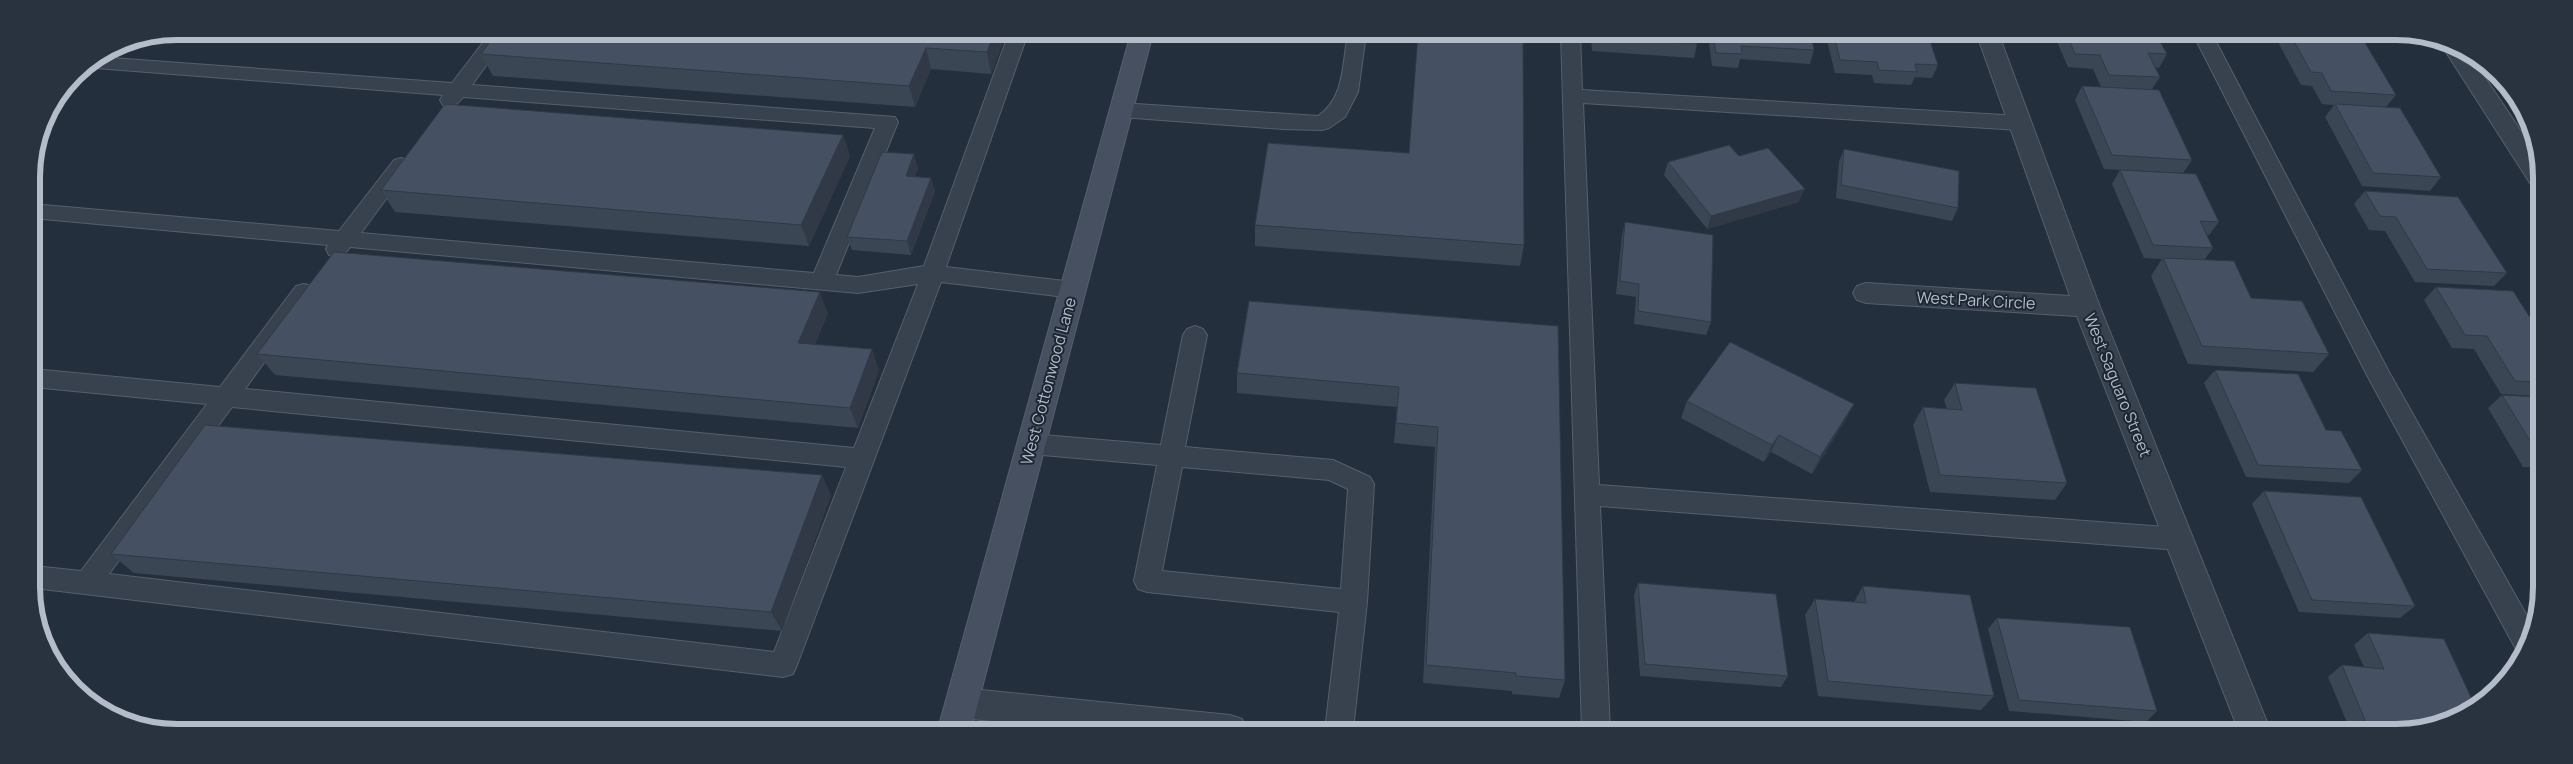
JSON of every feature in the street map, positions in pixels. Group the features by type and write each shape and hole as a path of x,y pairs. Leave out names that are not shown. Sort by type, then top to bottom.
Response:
{"main road":[{"name":"West Cottonwood Lane","path":"958,716 1140,40"}],"street":[{"name":"West Saguaro Street","path":"1990,40 2087,306 2252,724"},
{"path":"2459,55 2533,167"},
{"name":"West Park Circle","path":"1866,293 2087,306"},
{"path":"958,716 1113,724"}],"lane":[{"path":"440,114 495,40"},
{"path":"40,578 783,665 933,273 1016,40"},
{"path":"1121,110 1283,122 1322,123 1338,112 1348,92 1356,40"},
{"path":"1570,40 1596,724"},
{"path":"2205,40 2380,377 2524,637"},
{"path":"100,64 888,122 822,282"},
{"path":"1573,96 2020,123"},
{"path":"87,583 224,397 416,145"},
{"path":"40,212 858,285 933,273 1073,290"},
{"path":"1195,335 1147,581 1354,602"},
{"path":"40,379 862,459"},
{"path":"1032,444 1333,470 1361,484 1354,602 1340,724"},
{"path":"1587,495 2179,539"}],"building":[{"path":"491,40 991,40 987,52 926,48 909,86 481,54"},
{"path":"1418,40 1523,40 1524,245 1255,225 1268,143 1409,153"},
{"path":"1638,40 1697,40 1697,44"},
{"path":"1714,40 1812,40 1814,50 1741,46 1742,54 1716,53"},
{"path":"1835,40 1930,40 1938,65 1915,64 1917,72 1879,70 1877,62 1840,60"},
{"path":"2069,40 2159,40 2167,54 2148,53 2160,77 2109,75 2100,55 2075,54"},
{"path":"2293,40 2363,40 2396,95 2331,91 2322,73 2311,72"},
{"path":"2082,86 2159,90 2192,160 2112,155"},
{"path":"445,104 843,135 801,225 381,190"},
{"path":"2335,104 2400,108 2441,177 2373,173"},
{"path":"1729,145 1739,156 1768,148 1805,189 1711,216 1668,162"},
{"path":"1844,149 1959,171 1958,208 1841,185"},
{"path":"882,152 914,154 906,176 931,178 907,241 847,237"},
{"path":"2120,170 2196,174 2219,222 2200,221 2213,248 2153,245"},
{"path":"2365,191 2458,197 2507,273 2427,269 2396,217 2380,216"},
{"path":"1625,222 1713,235 1711,322 1638,311 1639,284 1620,281"},
{"path":"334,252 820,292 798,343 872,349 850,408 257,354"},
{"path":"2163,258 2234,261 2251,298 2302,301 2329,354 2202,346"},
{"path":"2436,287 2513,291 2529,316 2533,316 2533,382 2515,381 2487,336 2465,335"},
{"path":"1249,301 1558,326 1565,680 1516,676 1516,673 1426,665 1438,427 1396,423 1399,387 1237,373"},
{"path":"1730,342 1854,404 1820,457 1779,435 1772,445 1687,401"},
{"path":"2215,370 2298,374 2326,430 2341,431 2362,470 2258,465"},
{"path":"1955,383 2036,388 2067,483 1940,475 1923,407 1962,410"},
{"path":"2502,395 2533,397 2533,446"},
{"path":"205,425 822,475 771,612 111,554"},
{"path":"2264,491 2361,497 2415,606 2312,600"},
{"path":"1638,583 1776,594 1788,676 1645,664"},
{"path":"1863,586 1970,595 1994,696 1828,681 1815,599 1866,603"},
{"path":"1997,618 2130,627 2157,711 2019,700"},
{"path":"2368,633 2444,639 2473,701 2449,714 2423,721 2405,724 2367,724 2342,665 2384,669"}]}
